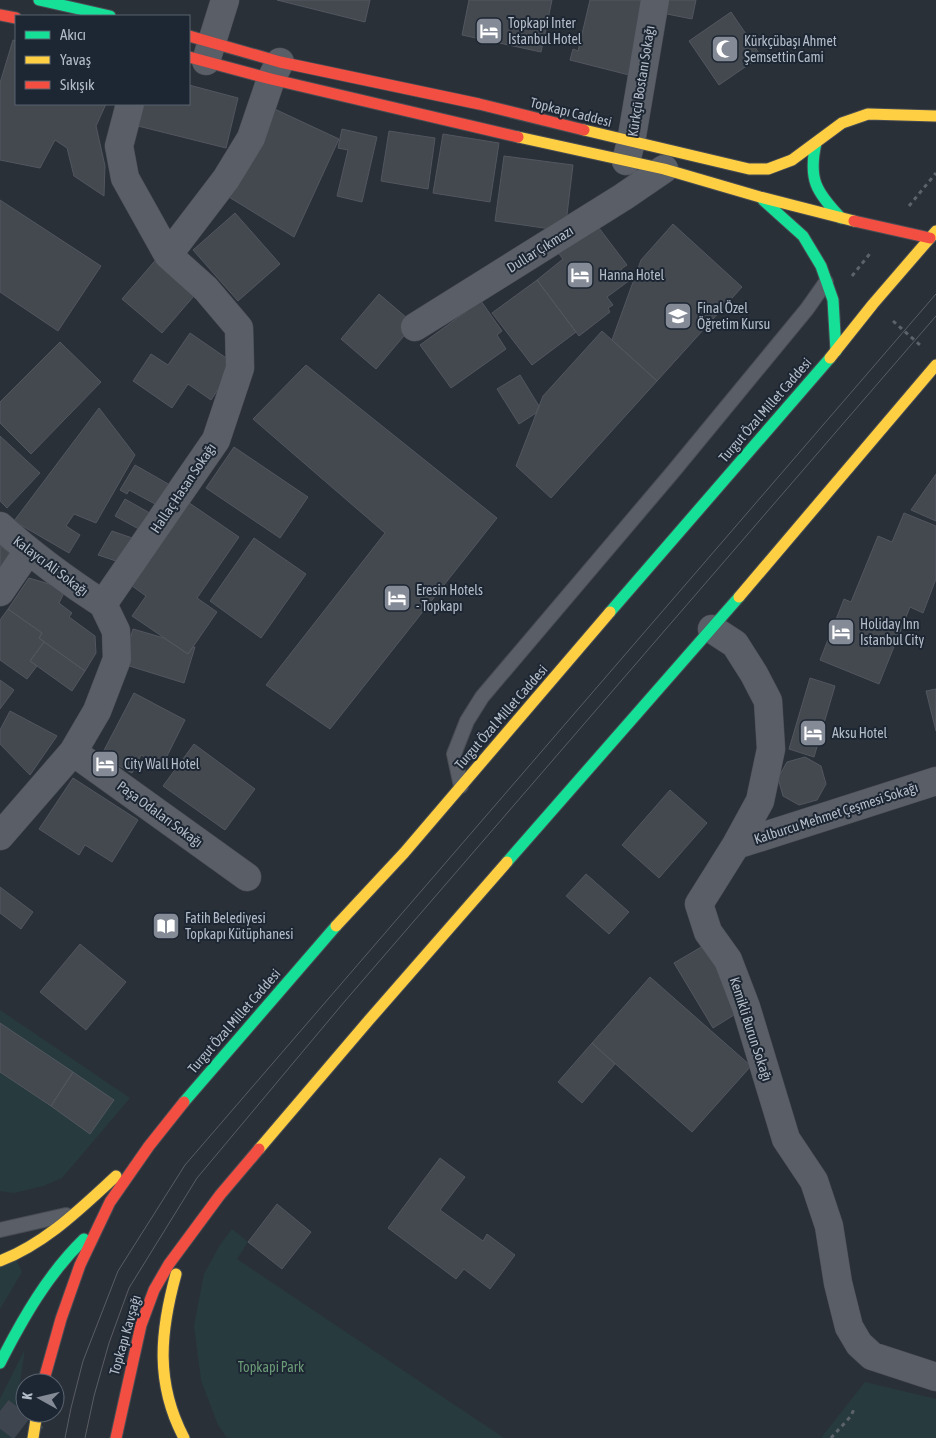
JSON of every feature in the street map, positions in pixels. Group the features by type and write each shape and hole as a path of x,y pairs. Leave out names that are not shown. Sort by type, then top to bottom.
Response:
{"main road":[{"path":"39,0 78,4 107,15"},
{"path":"0,15 15,18"},
{"name":"Topkapı Caddesi","path":"199,49 445,121 628,152 749,169 768,169 792,160 842,123 868,114 936,116"},
{"name":"Topkapı Caddesi","path":"199,49 276,70 479,104 628,152 664,169 760,197 842,218 934,236"},
{"path":"816,143 812,164 816,184 826,202 842,218"},
{"path":"760,197 803,236 820,266 833,300 836,351"},
{"name":"Turgut Özal Millet Caddesi","path":"97,1228 110,1202 182,1102 331,931 404,853 836,351 873,304 934,236"},
{"path":"184,1438 172,1414 166,1390 164,1368 165,1322 170,1293 179,1263 199,1223 232,1181 369,1020 712,629 936,365"},
{"path":"0,1261 34,1247 76,1213 149,1146"},
{"name":"Topkapı Kavşağı","path":"116,1438 141,1325 154,1290 169,1264 199,1223"},
{"path":"0,1363 55,1271 78,1244 97,1228"},
{"path":"46,1373 61,1319 80,1265 97,1228"},
{"path":"33,1438 35,1423"}],"street":[{"path":"199,49 225,0"},
{"name":"Kürkçü Bostanı Sokağı","path":"628,152 655,0"},
{"path":"168,255 226,179 251,138 276,70"},
{"name":"Hallaç Hasan Sokağı","path":"103,604 216,440 240,368 239,328 206,289 168,255 125,178 119,146 130,105"},
{"name":"Dullar Çıkmazı","path":"415,327 623,198 664,169"},
{"name":"Kalaycı Ali Sokağı","path":"0,526 68,582 103,604"},
{"path":"0,592 28,551"},
{"path":"0,836 73,752 97,711 117,659 116,631 103,604"},
{"name":"Kemikli Burun Sokağı","path":"712,629 735,644 768,701 771,749 760,801 736,845 699,904 708,932 728,960 746,1006 786,1139 814,1181 829,1226 838,1283 849,1327 859,1344 872,1356 936,1377"},
{"name":"Paşa Odaları Sokağı","path":"73,752 247,877"},
{"name":"Kalburcu Mehmet Çeşmesi Sokağı","path":"736,845 936,781"}],"lane":[{"path":"461,786 454,754 467,721 482,697 672,473 807,309 826,282"},
{"path":"1,1230 76,1213"}],"path":[{"path":"831,1438 851,1416 854,1409"}],"green space":[{"path":"0,1010 130,1098 62,1178 43,1186 14,1193 0,1191"},
{"name":"Topkapi Park","path":"232,1229 248,1242 237,1259 504,1438 227,1438 218,1425 201,1380 194,1326 204,1274 220,1245"},
{"path":"16,1259 22,1272 0,1309 0,1265"},
{"path":"25,1349 21,1373 15,1373 15,1417 12,1438 0,1438 0,1399"},
{"path":"865,1382 936,1399 936,1438 821,1438"}],"building":[{"path":"277,0 370,0 365,22"},
{"path":"469,0 552,0 541,52 462,35"},
{"path":"590,0 648,0 629,75 570,60 573,49 578,51"},
{"path":"665,0 696,0 692,19 662,13"},
{"name":"Kürkçübaşı Ahmet Şemsettin Cami","path":"731,12 761,56 719,85 689,41"},
{"path":"13,40 15,41 15,105 106,105 96,126 105,166 104,196 74,176 67,148 55,140 40,168 0,160 0,83"},
{"path":"190,85 238,98 226,148 134,125 139,105 190,105"},
{"path":"266,105 339,139 294,237 224,194"},
{"path":"342,129 377,137 362,202 337,196 348,150 338,148"},
{"path":"389,131 435,138 428,189 381,181"},
{"path":"443,134 499,143 490,202 433,193"},
{"path":"504,156 573,165 565,231 495,221"},
{"path":"0,200 101,266 58,331 0,292"},
{"path":"235,213 280,264 238,301 193,250"},
{"path":"593,220 627,265 621,269 630,280 607,297 613,305 608,308 610,312 579,336 537,280 563,259 555,249"},
{"path":"673,224 742,287 657,381 612,340 641,260"},
{"path":"160,255 200,289 162,333 122,299"},
{"path":"537,280 576,332 532,365 492,313"},
{"path":"379,294 414,324 376,369 341,339"},
{"path":"481,301 502,331 497,335 506,349 451,388 420,345"},
{"path":"602,331 657,381 551,498 516,466 543,396"},
{"path":"190,333 235,364 211,400 188,384 172,408 133,381 151,354 168,365"},
{"path":"60,342 101,382 31,454 0,423 0,402"},
{"path":"306,365 497,518 330,729 266,685 385,533 253,419"},
{"path":"520,375 539,406 536,413 519,424 497,389"},
{"path":"99,408 135,455 96,523 74,514 66,526 80,535 69,553 14,521"},
{"path":"0,436 40,473 7,508 0,501"},
{"path":"234,447 308,497 280,538 206,488"},
{"path":"135,465 170,485 151,511 155,504 129,490 127,494 120,490"},
{"path":"936,474 936,521 911,510"},
{"path":"125,499 155,516 146,533 115,516"},
{"path":"185,500 239,537 197,598 217,612 188,654 132,616 146,596 128,583"},
{"path":"904,513 936,526 936,579 923,613 910,607 879,684 820,660 844,599 851,602 878,536 892,542"},
{"path":"112,531 138,540 122,563 98,555"},
{"path":"254,538 306,574 261,638 210,601"},
{"path":"0,545 16,559 0,578"},
{"path":"29,578 66,589 59,603 72,613 69,617 95,636 96,653 85,671 39,638 42,633 8,609"},
{"path":"8,609 42,633 39,638 44,642 30,661 37,666 27,679 0,660 0,620"},
{"path":"133,629 164,638 188,654 195,647 184,683 123,664"},
{"path":"44,642 85,671 72,691 30,661"},
{"path":"810,678 835,686 814,757 789,749"},
{"path":"0,680 14,690 0,709"},
{"path":"936,689 936,731 926,691"},
{"path":"134,693 185,720 162,766 141,755 132,773 101,756"},
{"path":"10,711 57,736 30,775 0,744 0,730"},
{"path":"194,744 255,789 225,830 163,786"},
{"path":"805,757 821,766 826,784 817,800 799,805 783,796 778,778 787,762"},
{"path":"73,778 138,820 112,862 85,845 79,855 39,829"},
{"path":"670,790 707,823 659,878 622,845"},
{"path":"586,874 629,912 609,934 566,896"},
{"path":"0,887 33,912 21,929 0,913"},
{"path":"80,944 126,982 86,1030 40,992"},
{"path":"703,946 742,1010 713,1028 674,963"},
{"path":"650,977 751,1066 692,1132 592,1043"},
{"path":"0,1023 73,1072 51,1106 0,1072"},
{"path":"592,1043 615,1064 582,1103 558,1082"},
{"path":"73,1072 114,1100 90,1134 51,1106"},
{"path":"440,1158 465,1177 440,1210 483,1241 487,1234 515,1255 490,1289 464,1269 456,1279 388,1228"},
{"path":"277,1204 311,1232 282,1269 248,1242"}],"tunnel":[{"path":"0,1411 35,1438"}],"tram line":[{"path":"65,1438 83,1361 118,1271 185,1165 936,294"},
{"path":"85,1438 94,1396 109,1343 129,1288 197,1178 345,1001 936,316"}],"traffic: fast":[{"path":"39,0 106,15"},
{"path":"816,143 813,166 816,184 825,200 841,218"},
{"path":"763,200 803,236 821,266 833,300 836,351"},
{"path":"610,612 830,358"},
{"path":"507,862 739,597"},
{"path":"184,1102 336,926"},
{"path":"0,1363 37,1297 59,1267 84,1239"}],"traffic: slow":[{"path":"584,130 749,169 768,169 792,160 842,123 868,114 936,116"},
{"path":"518,137 664,169 760,197 854,221"},
{"path":"830,358 873,304 936,231"},
{"path":"739,597 936,365"},
{"path":"336,926 404,853 610,612"},
{"path":"259,1149 507,862"},
{"path":"0,1261 17,1254 47,1235 76,1213 116,1176"},
{"path":"176,1274 166,1316 163,1357 168,1397 184,1438"},
{"path":"33,1438 35,1423"}],"traffic: jam":[{"path":"0,15 15,18"},
{"path":"190,36 280,62 479,104 584,130"},
{"path":"190,57 271,79 518,137"},
{"path":"854,221 930,238"},
{"path":"46,1373 61,1319 80,1265 110,1202 149,1146 184,1102"},
{"path":"116,1438 141,1325 154,1290 169,1264 220,1195 259,1149"}],"place":[{"name":"Topkapi Inter Istanbul Hotel","path":"489,31"},
{"name":"Kürkçübaşı Ahmet Şemsettin Cami","path":"725,49"},
{"name":"Hanna Hotel","path":"580,275"},
{"name":"Final Özel Öğretim Kursu","path":"678,316"},
{"name":"Eresin Hotels - Topkapı","path":"397,598"},
{"name":"Holiday Inn Istanbul City","path":"841,632"},
{"name":"Aksu Hotel","path":"813,733"},
{"name":"City Wall Hotel","path":"105,764"},
{"name":"Fatih Belediyesi Topkapı Kütüphanesi","path":"166,926"}]}
